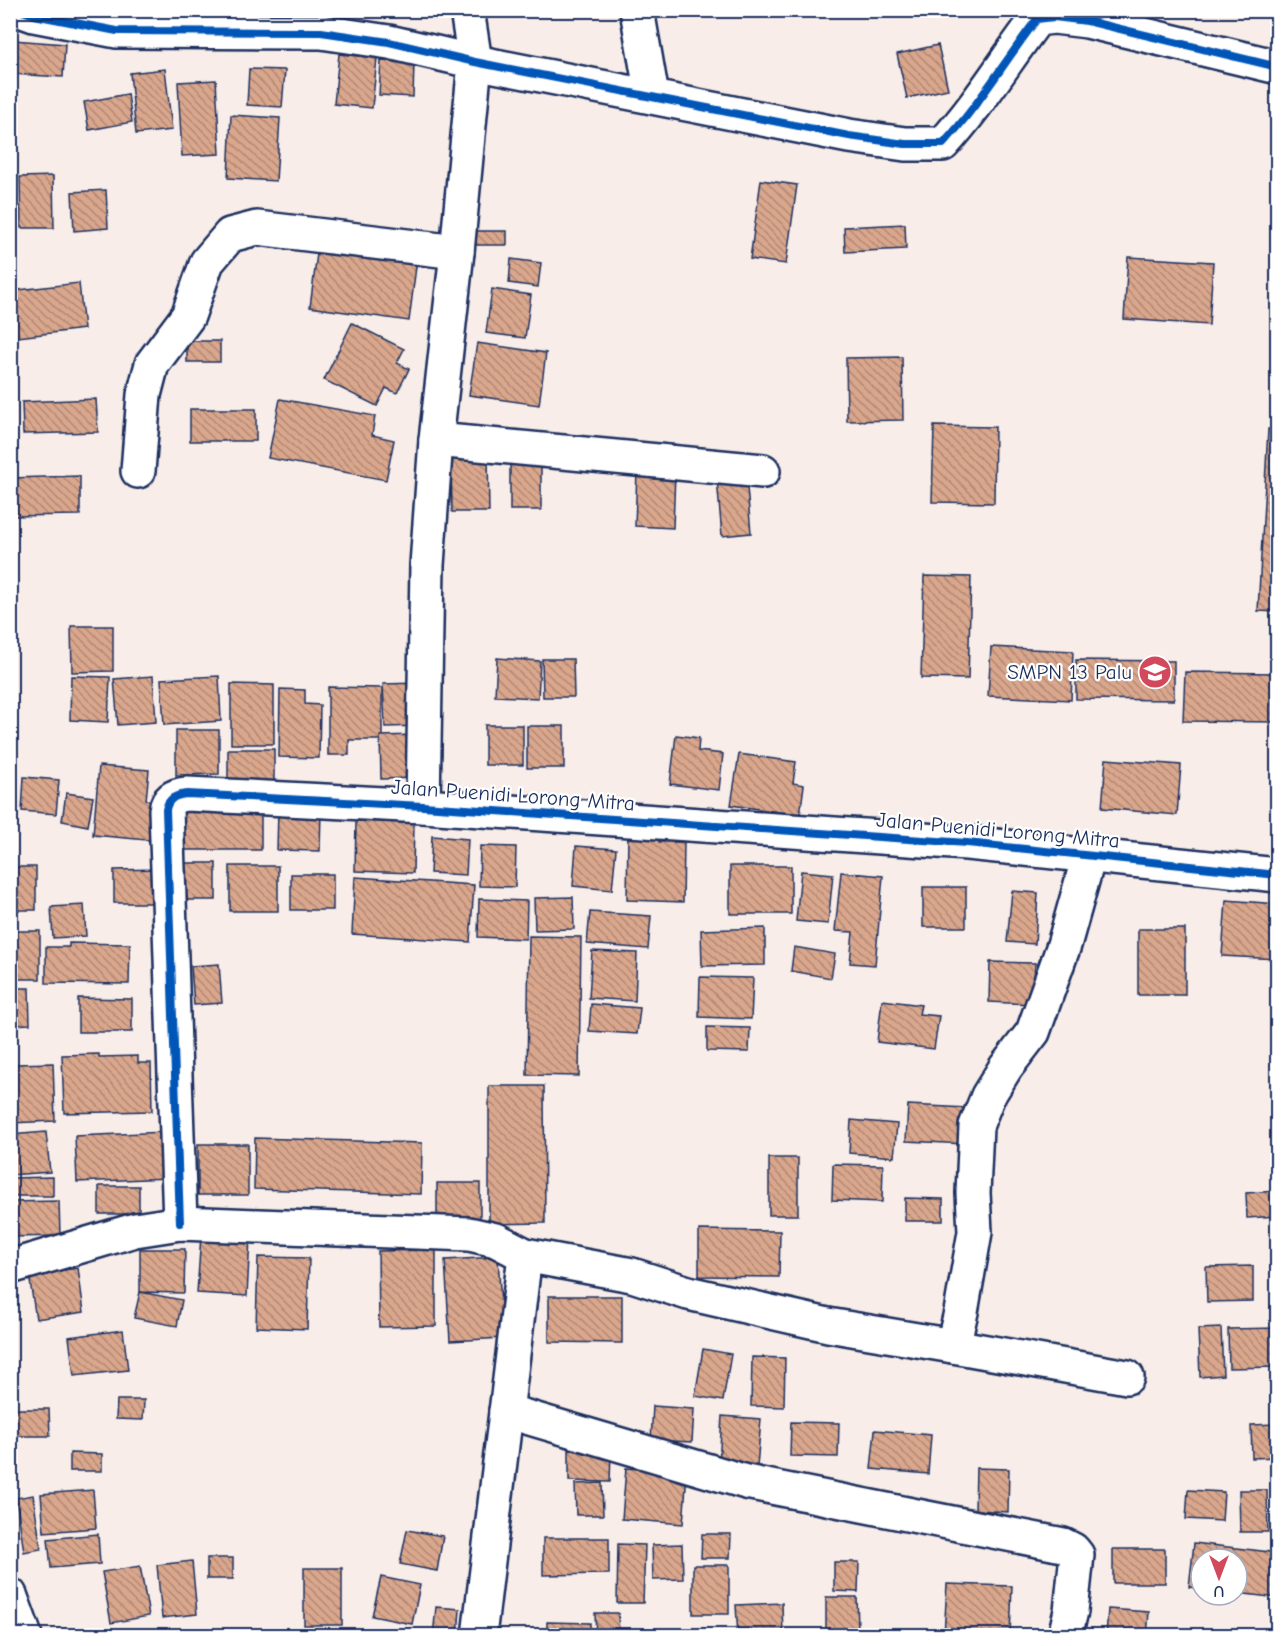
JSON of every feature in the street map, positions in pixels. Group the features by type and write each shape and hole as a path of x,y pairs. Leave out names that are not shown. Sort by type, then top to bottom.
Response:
{"street":[{"path":"20,10 34,15 117,31 162,21 318,21 389,42 476,62 849,136 905,144 943,144 964,121 1037,19 1054,17 1088,21 1278,67"},
{"path":"423,806 428,566 436,440 458,252 476,62 467,10"},
{"path":"637,10 652,96"},
{"path":"138,471 144,395 152,364 188,316 207,262 230,235 257,228 458,252"},
{"path":"436,440 763,471"},
{"name":"Jalan Puenidi Lorong Mitra","path":"180,1223 166,810 167,803 178,795 423,806 968,843 1278,875"},
{"path":"953,1346 962,1312 975,1232 973,1193 976,1126 988,1096 1006,1067 1034,1032 1064,945 1089,856"},
{"path":"10,1267 135,1230 180,1223 469,1234 496,1240 525,1255 632,1275 688,1293 828,1325 1127,1377"},
{"path":"479,1635 525,1255"},
{"path":"506,1411 746,1482 1063,1545 1077,1555 1071,1611 1065,1635"},
{"path":"10,1595 25,1635"}],"building":[{"path":"197,10 222,10 198,15"},
{"path":"433,10 447,10 437,17"},
{"path":"13,40 65,44 63,77 11,74"},
{"path":"938,45 948,89 907,98 897,54"},
{"path":"339,54 377,58 372,108 334,104"},
{"path":"381,61 414,62 413,97 379,95"},
{"path":"165,69 172,130 136,134 130,73"},
{"path":"249,69 285,70 282,107 247,105"},
{"path":"216,80 220,154 182,156 178,82"},
{"path":"128,94 132,122 89,130 84,102"},
{"path":"231,115 280,118 276,181 228,178"},
{"path":"53,176 54,228 21,228 20,177"},
{"path":"761,180 797,185 786,264 750,259"},
{"path":"106,190 108,228 74,231 72,192"},
{"path":"905,224 906,249 845,252 844,227"},
{"path":"473,231 507,231 507,245 473,245"},
{"path":"318,246 417,259 409,321 310,307"},
{"path":"1128,257 1213,262 1209,325 1124,319"},
{"path":"511,259 541,263 538,287 509,283"},
{"path":"79,283 84,329 10,338 10,291"},
{"path":"492,289 531,295 525,338 486,333"},
{"path":"1278,302 1278,340 1272,339"},
{"path":"352,323 404,349 397,363 409,369 397,393 386,388 377,406 324,380"},
{"path":"187,341 220,341 220,362 187,362"},
{"path":"477,343 546,353 539,405 469,395"},
{"path":"902,357 903,420 847,421 846,358"},
{"path":"96,399 98,432 23,434 22,402"},
{"path":"280,399 375,416 372,435 394,440 386,480 268,458"},
{"path":"190,409 256,409 256,441 190,441"},
{"path":"934,426 995,427 994,503 932,502"},
{"path":"1268,429 1278,430 1278,612 1258,611"},
{"path":"451,455 488,455 489,512 452,512"},
{"path":"510,456 541,456 541,510 510,510"},
{"path":"637,471 675,473 673,528 635,526"},
{"path":"80,476 80,515 10,516 10,478"},
{"path":"746,476 751,533 722,536 717,479"},
{"path":"924,576 971,577 968,679 921,678"},
{"path":"71,626 113,626 113,671 72,672"},
{"path":"991,647 1073,651 1071,700 988,696"},
{"path":"497,658 540,661 538,698 495,696"},
{"path":"542,659 573,659 574,697 543,697"},
{"path":"1076,660 1174,661 1174,700 1076,699"},
{"path":"1185,672 1278,673 1278,722 1183,721"},
{"path":"71,676 110,677 108,722 70,720"},
{"path":"153,676 156,722 118,725 114,679"},
{"path":"219,676 221,721 164,725 161,679"},
{"path":"420,683 421,726 385,727 383,684"},
{"path":"231,684 274,685 274,744 231,744"},
{"path":"328,687 382,688 382,740 349,740 349,755 328,755"},
{"path":"280,689 305,690 305,704 320,705 319,758 279,757"},
{"path":"485,725 523,725 523,765 485,765"},
{"path":"527,726 564,726 564,768 527,768"},
{"path":"176,730 219,730 219,774 176,775"},
{"path":"417,735 418,778 381,779 380,736"},
{"path":"676,735 699,738 698,751 723,754 719,790 670,784"},
{"path":"228,749 274,749 274,791 228,791"},
{"path":"739,754 796,762 793,783 804,785 800,815 731,805"},
{"path":"1106,759 1181,765 1177,815 1102,808"},
{"path":"99,766 149,770 146,800 162,802 158,841 93,835"},
{"path":"24,777 59,780 56,814 22,811"},
{"path":"66,793 93,797 88,826 62,821"},
{"path":"184,809 261,809 261,850 184,850"},
{"path":"278,810 321,810 320,851 277,850"},
{"path":"356,821 414,823 413,873 355,871"},
{"path":"628,833 659,834 659,842 684,842 683,902 627,900"},
{"path":"432,836 468,839 466,875 430,873"},
{"path":"480,846 516,847 515,887 479,886"},
{"path":"576,846 616,849 612,890 573,886"},
{"path":"182,863 216,863 216,900 182,900"},
{"path":"230,866 278,866 278,911 230,911"},
{"path":"730,866 791,866 791,914 730,914"},
{"path":"10,867 36,867 36,910 10,910"},
{"path":"160,869 160,903 114,903 114,870"},
{"path":"801,871 833,874 828,924 796,921"},
{"path":"841,872 883,876 875,965 850,963 853,932 835,931"},
{"path":"291,874 333,874 333,910 291,910"},
{"path":"355,877 474,885 470,942 352,934"},
{"path":"923,887 966,887 966,927 923,927"},
{"path":"1012,891 1038,893 1035,944 1007,942"},
{"path":"573,897 574,929 535,930 534,898"},
{"path":"479,899 527,901 526,939 478,937"},
{"path":"1226,900 1278,904 1278,959 1222,956"},
{"path":"84,905 86,936 53,938 51,907"},
{"path":"590,912 651,916 648,949 587,944"},
{"path":"765,928 765,965 702,966 701,930"},
{"path":"1138,929 1185,929 1185,995 1138,995"},
{"path":"10,931 40,931 40,979 10,979"},
{"path":"529,936 581,937 579,1076 527,1075"},
{"path":"69,943 130,944 129,984 46,983 46,947 69,947"},
{"path":"794,947 835,954 831,978 791,971"},
{"path":"592,951 637,953 635,1001 589,998"},
{"path":"990,962 1035,963 1033,1004 989,1002"},
{"path":"219,964 222,1003 194,1005 191,966"},
{"path":"700,977 753,978 751,1019 699,1017"},
{"path":"10,988 29,988 30,1024 10,1025"},
{"path":"78,998 132,999 132,1032 78,1032"},
{"path":"882,1000 921,1005 919,1014 939,1016 934,1049 877,1042"},
{"path":"591,1004 640,1008 637,1034 589,1031"},
{"path":"707,1027 750,1028 749,1052 707,1051"},
{"path":"99,1054 99,1057 138,1056 138,1063 151,1063 152,1111 64,1113 62,1055"},
{"path":"53,1063 55,1121 10,1123 10,1076 16,1076 16,1064"},
{"path":"489,1086 544,1086 545,1223 489,1224"},
{"path":"908,1105 967,1108 966,1144 906,1141"},
{"path":"851,1120 897,1124 894,1157 849,1153"},
{"path":"46,1132 50,1172 10,1175 10,1135"},
{"path":"166,1132 168,1178 77,1182 75,1136"},
{"path":"255,1138 422,1143 421,1194 254,1189"},
{"path":"198,1144 248,1144 248,1195 198,1195"},
{"path":"769,1158 798,1158 798,1215 769,1215"},
{"path":"833,1164 883,1165 882,1202 832,1200"},
{"path":"53,1177 53,1196 10,1196 10,1178"},
{"path":"437,1183 480,1183 480,1224 437,1224"},
{"path":"99,1186 139,1186 139,1214 99,1214"},
{"path":"1278,1191 1278,1216 1247,1218 1246,1193"},
{"path":"905,1198 943,1199 943,1221 905,1221"},
{"path":"59,1201 60,1236 11,1237 10,1202"},
{"path":"699,1230 780,1231 779,1277 699,1276"},
{"path":"201,1235 250,1238 247,1296 197,1293"},
{"path":"140,1249 185,1249 184,1293 140,1292"},
{"path":"436,1250 436,1326 379,1327 378,1251"},
{"path":"258,1257 309,1258 307,1329 256,1327"},
{"path":"498,1257 503,1338 450,1341 445,1260"},
{"path":"1253,1266 1253,1301 1207,1302 1206,1267"},
{"path":"78,1268 84,1312 36,1319 29,1275"},
{"path":"140,1292 182,1300 177,1326 134,1318"},
{"path":"549,1296 622,1296 622,1343 549,1342"},
{"path":"1221,1328 1223,1375 1200,1377 1198,1329"},
{"path":"1278,1328 1278,1367 1229,1368 1228,1329"},
{"path":"123,1330 128,1370 74,1376 69,1337"},
{"path":"703,1349 731,1354 723,1401 695,1396"},
{"path":"752,1357 785,1358 784,1407 751,1406"},
{"path":"117,1400 144,1400 143,1420 116,1419"},
{"path":"653,1406 694,1409 692,1442 651,1440"},
{"path":"10,1409 49,1409 50,1436 10,1436"},
{"path":"722,1416 761,1419 757,1467 719,1464"},
{"path":"791,1422 839,1423 838,1457 790,1456"},
{"path":"1278,1424 1278,1457 1252,1458 1251,1425"},
{"path":"875,1430 931,1435 928,1474 871,1469"},
{"path":"569,1450 611,1451 610,1482 569,1481"},
{"path":"70,1453 102,1454 102,1471 70,1471"},
{"path":"626,1468 687,1473 683,1524 622,1519"},
{"path":"976,1468 1009,1469 1008,1512 975,1510"},
{"path":"602,1483 603,1515 576,1515 575,1484"},
{"path":"93,1490 96,1528 44,1532 41,1494"},
{"path":"1188,1490 1224,1492 1222,1521 1186,1519"},
{"path":"1239,1490 1267,1490 1268,1532 1240,1532"},
{"path":"33,1495 41,1549 24,1552 16,1498"},
{"path":"407,1530 443,1536 437,1571 400,1564"},
{"path":"98,1534 100,1564 51,1568 48,1539"},
{"path":"702,1534 731,1534 730,1558 701,1558"},
{"path":"543,1538 609,1538 609,1574 543,1575"},
{"path":"1194,1543 1228,1547 1194,1547"},
{"path":"618,1544 645,1545 643,1603 617,1603"},
{"path":"682,1544 683,1579 653,1580 652,1545"},
{"path":"1113,1549 1165,1549 1165,1583 1113,1583"},
{"path":"1249,1550 1278,1553 1278,1598 1249,1594"},
{"path":"207,1558 233,1558 233,1579 207,1579"},
{"path":"192,1561 197,1614 162,1618 157,1565"},
{"path":"834,1562 859,1562 858,1592 834,1591"},
{"path":"693,1565 729,1565 729,1614 693,1614"},
{"path":"140,1566 149,1616 111,1623 102,1572"},
{"path":"304,1568 342,1568 342,1625 304,1625"},
{"path":"381,1577 420,1585 412,1624 372,1616"},
{"path":"947,1584 1012,1586 1010,1636 944,1636"},
{"path":"826,1597 857,1597 858,1628 826,1629"},
{"path":"782,1603 783,1636 738,1636 736,1605"},
{"path":"436,1607 460,1609 458,1636 433,1636"},
{"path":"1108,1609 1149,1612 1147,1636 1106,1636"},
{"path":"595,1613 618,1613 619,1636 596,1636"},
{"path":"547,1622 590,1623 590,1636 547,1636"},
{"path":"1232,1629 1278,1630 1278,1636 1232,1636"}],"cycle path":[{"path":"20,10 34,15 117,31 321,32 389,42 475,62 849,136 905,144 943,144 980,99 1037,19 1054,17 1087,21 1278,67"},
{"path":"180,1223 166,810 171,800 179,795 423,806 967,843 1278,875"}],"place":[{"name":"SMPN 13 Palu","path":"1155,672"}]}
